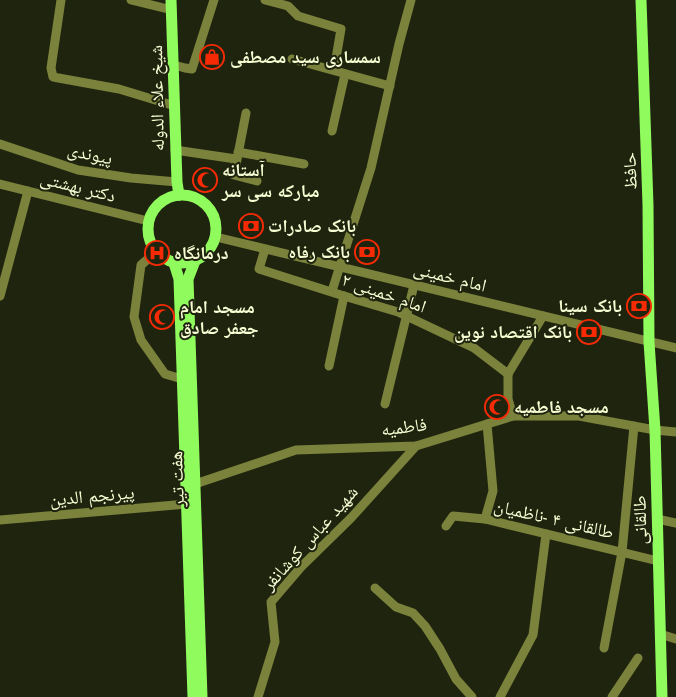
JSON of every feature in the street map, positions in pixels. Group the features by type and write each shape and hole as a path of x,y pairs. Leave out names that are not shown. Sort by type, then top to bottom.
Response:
{"main road":[{"name":"حافظ","path":"641,0 648,206 649,342"},
{"name":"شیخ علاء الدوله","path":"171,5 176,182 179,195"},
{"path":"179,195 190,196 200,200 214,216 216,227 216,237 204,256 185,264 174,263 164,259 156,252 150,242 148,232 148,221 152,211 169,197 179,195"},
{"name":"هفت تیر","path":"193,697 191,504 195,484 188,279 195,261"},
{"name":"هفت تیر","path":"174,263 179,279 182,379 202,697"},
{"name":"طالقانی","path":"649,342 655,430 662,697"}],"street":[{"path":"61,0 51,68 53,77 119,89 174,106"},
{"path":"131,0 171,5"},
{"path":"174,65 192,68 214,0"},
{"path":"265,0 288,6 298,16 341,29 334,70"},
{"path":"332,292 371,168 411,0"},
{"path":"292,59 390,86"},
{"path":"332,131 345,74"},
{"path":"246,113 234,175 257,181"},
{"name":"پیوندی","path":"0,144 78,170 176,182"},
{"path":"175,150 237,155 304,164"},
{"name":"دکتر بهشتی","path":"0,184 148,221"},
{"path":"0,296 28,191"},
{"name":"امام خمینی","path":"216,237 676,348"},
{"name":"امام خمینی ۲","path":"265,249 259,269 407,315 474,348 508,374"},
{"path":"156,252 142,266 134,317 141,340 165,374 182,379"},
{"path":"385,404 414,285"},
{"path":"329,366 344,296"},
{"path":"513,416 508,399 508,374 543,316"},
{"name":"فاطمیه","path":"195,484 296,450 416,446 513,416 579,416 676,432"},
{"path":"485,519 493,491 487,424"},
{"path":"604,648 622,552 634,426"},
{"name":"شهید عباس کوشانفر","path":"258,697 275,642 271,602 301,567 351,518 416,446"},
{"name":"پیرنجم الدین","path":"0,520 191,504"},
{"name":"طالقانی ۴ -ناظمیان","path":"446,526 453,516 485,519 658,561"},
{"path":"658,519 676,523"},
{"path":"500,697 533,635 546,534"},
{"path":"375,588 396,608 413,613 425,626 456,679 472,697"},
{"path":"660,634 676,639"},
{"path":"612,697 638,658"}],"place":[{"name":"سمساری سید مصطفی","path":"212,57"},
{"name":"آستانه مبارکه سی سر","path":"205,180"},
{"name":"بانک صادرات","path":"251,226"},
{"name":"بانک رفاه","path":"367,252"},
{"name":"درمانگاه","path":"157,253"},
{"name":"بانک سینا","path":"639,306"},
{"name":"مسجد امام جعفر صادق","path":"162,317"},
{"name":"بانک اقتصاد نوین","path":"589,332"},
{"name":"مسجد فاطمیه","path":"497,407"}]}
